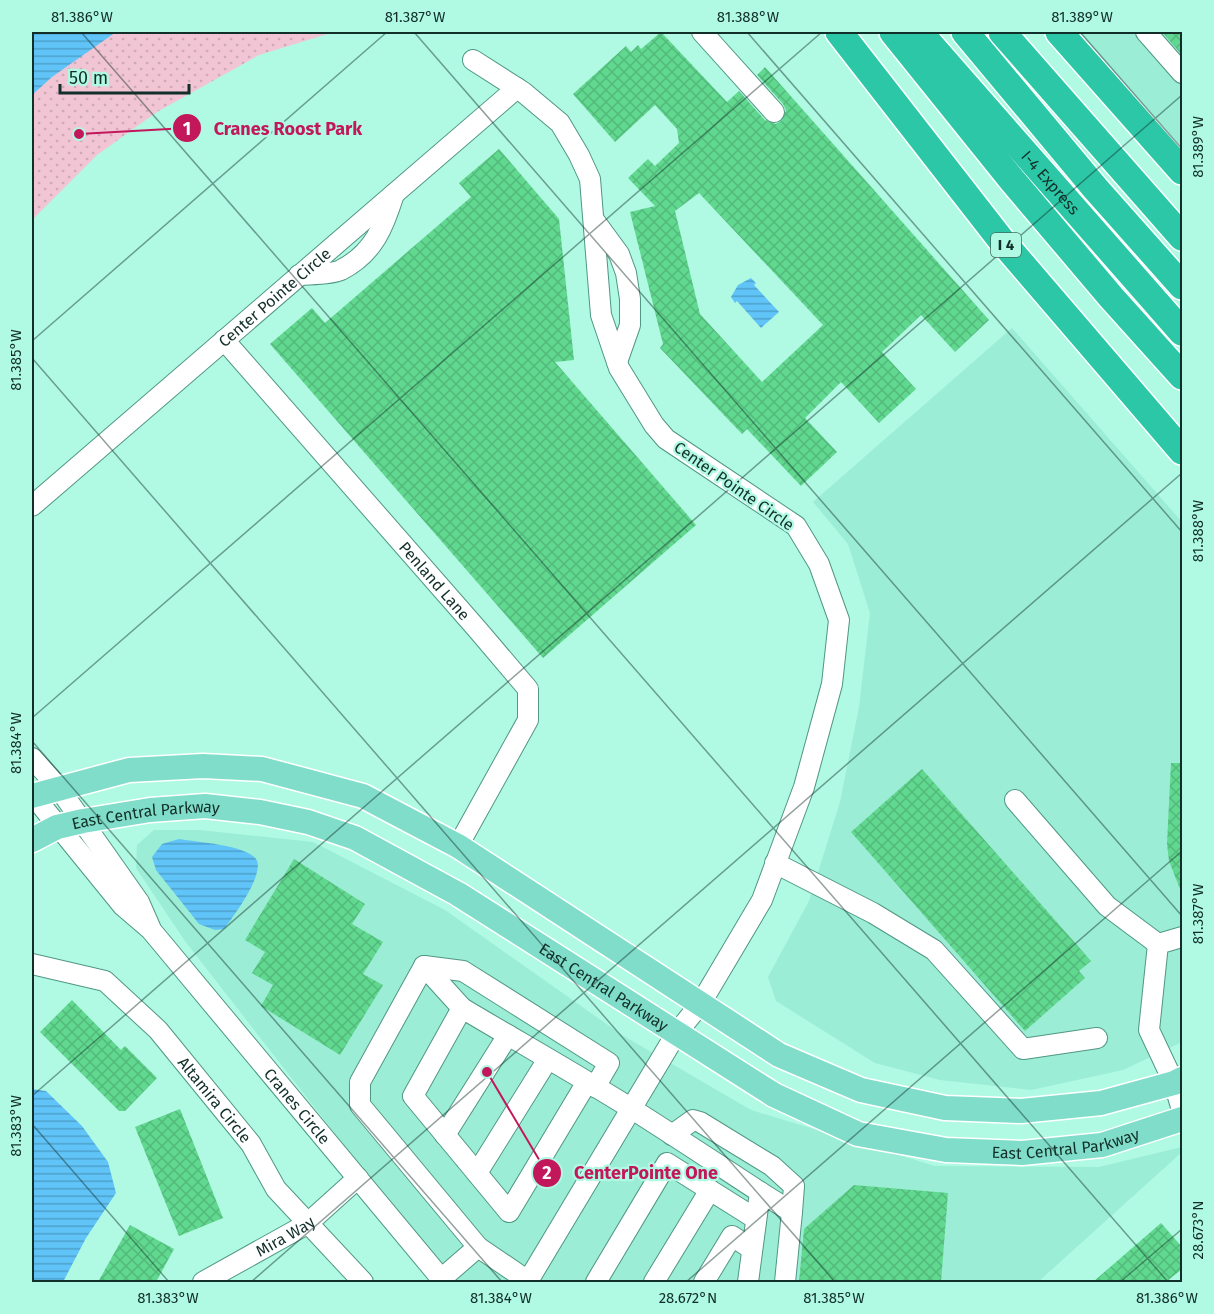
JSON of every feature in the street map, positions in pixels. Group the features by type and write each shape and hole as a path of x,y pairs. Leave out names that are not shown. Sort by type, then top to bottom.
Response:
{"highway":[{"name":"I 4","path":"839,32 1001,240 1182,451"},
{"path":"893,32 1020,189 1111,297 1182,376"},
{"name":"I-4 Express","path":"919,32 1182,332"},
{"name":"I-4 Express","path":"965,32 1095,188 1182,286"},
{"path":"1002,32 1182,237"},
{"path":"1059,32 1182,171"}],"main road":[{"name":"East Central Parkway","path":"32,795 129,770 203,766 262,769 363,796 458,846 779,1054 861,1090 945,1108 1021,1111 1101,1103 1178,1081"},
{"name":"East Central Parkway","path":"32,840 57,827 82,821 150,810 205,806 260,812 308,822 355,838 458,894 774,1095 858,1134 946,1150 1022,1153 1102,1145 1182,1119"}],"street":[{"path":"702,32 774,112"},
{"path":"1146,32 1182,73"},
{"name":"Center Pointe Circle","path":"473,60 517,88 560,123 590,179 602,315 617,362 654,425 666,439 795,526 819,564 839,620 832,684 804,786 762,900 701,1003 676,1034 528,1281 478,1246"},
{"name":"Center Pointe Circle","path":"32,506 517,88"},
{"path":"593,219 619,254 626,273 630,299 630,325 617,362"},
{"name":"Penland Lane","path":"224,340 528,689 528,720 458,846"},
{"path":"32,758 58,787"},
{"name":"Cranes Circle","path":"58,787 140,902 151,930"},
{"name":"Cranes Circle","path":"32,795 123,906 151,930 442,1281"},
{"path":"1015,800 1107,906 1158,944"},
{"path":"775,863 873,913 934,950 1023,1049 1097,1038"},
{"path":"1158,944 1182,937"},
{"path":"1158,944 1149,1030 1178,1081 1182,1110"},
{"name":"Altamira Circle","path":"32,964 105,981 158,1030 251,1144 276,1189 363,1282"},
{"path":"424,966 463,971 609,1063 591,1084 509,1212 413,1096 462,1008"},
{"path":"424,966 462,1008 632,1108 792,1212"},
{"path":"424,966 360,1083 360,1105 478,1246 442,1281"},
{"path":"445,1135 508,1035"},
{"path":"477,1173 548,1059"},
{"path":"672,1135 693,1120 700,1122 772,1166 794,1186 785,1282"},
{"path":"596,1282 668,1163 756,1219"},
{"name":"Mira Way","path":"203,1282 307,1224 358,1178"},
{"path":"654,1282 710,1190"},
{"path":"748,1282 760,1192"},
{"path":"704,1282 732,1236 752,1249"}],"shaded area":[{"path":"32,32 334,32 259,55 157,112 97,155 32,220"},
{"path":"334,32 424,32 424,34"},
{"path":"1075,32 1182,32 1182,154"},
{"path":"1012,328 1182,522 1182,1042 1123,1070 1031,1090 940,1080 875,1063 776,1001 768,977 809,901 840,802 859,707 870,613 848,544 813,502"},
{"path":"154,830 199,830 313,842 445,910 622,1035 751,1110 935,1166 1099,1167 1182,1147 1182,1152 1038,1282 456,1282 371,1180 185,941 136,868 137,845"}],"water":[{"path":"32,32 116,32 52,77 32,95"},
{"path":"751,278 756,283 754,285 779,312 761,328 731,297 738,285"},
{"path":"179,839 232,847 251,854 256,859 258,866 253,884 224,929 215,930 199,924 156,870 152,857 162,844"},
{"path":"32,1089 46,1091 82,1126 108,1162 116,1193 86,1238 63,1282 32,1282"}],"building":[{"path":"661,32 727,102 739,91 765,120 776,124 782,120 786,110 757,75 765,67 989,320 955,352 921,315 882,352 916,389 879,423 841,382 805,418 837,452 801,486 747,429 742,434 660,348 663,344 630,212 655,206 628,178 648,159 655,166 679,143 677,129 655,105 615,142 573,94 626,46 631,52 638,45 641,49","holes":["699,193 823,325 762,382 700,314 675,211"]},
{"path":"1162,32 1182,32 1182,55"},
{"path":"499,149 559,219 574,360 555,362 696,525 543,658 270,344 312,308 325,323 471,197 459,183"},
{"path":"1171,763 1182,763 1182,894 1169,861 1167,844"},
{"path":"922,769 1091,961 1079,971 1085,978 1025,1031 851,832"},
{"path":"294,859 365,904 352,924 383,942 363,974 383,985 340,1055 261,1006 273,985 252,973 265,952 245,940"},
{"path":"72,1000 121,1050 125,1046 157,1078 125,1111 119,1111 40,1032"},
{"path":"180,1109 223,1218 179,1236 135,1127"},
{"path":"854,1185 948,1193 941,1282 799,1282 804,1229"},
{"path":"1161,1223 1182,1247 1182,1269 1166,1282 1093,1282"},
{"path":"130,1225 174,1249 156,1282 98,1282"}],"place":[{"name":"Cranes Roost Park","path":"79,134"},
{"name":"CenterPointe One","path":"487,1072"}]}
